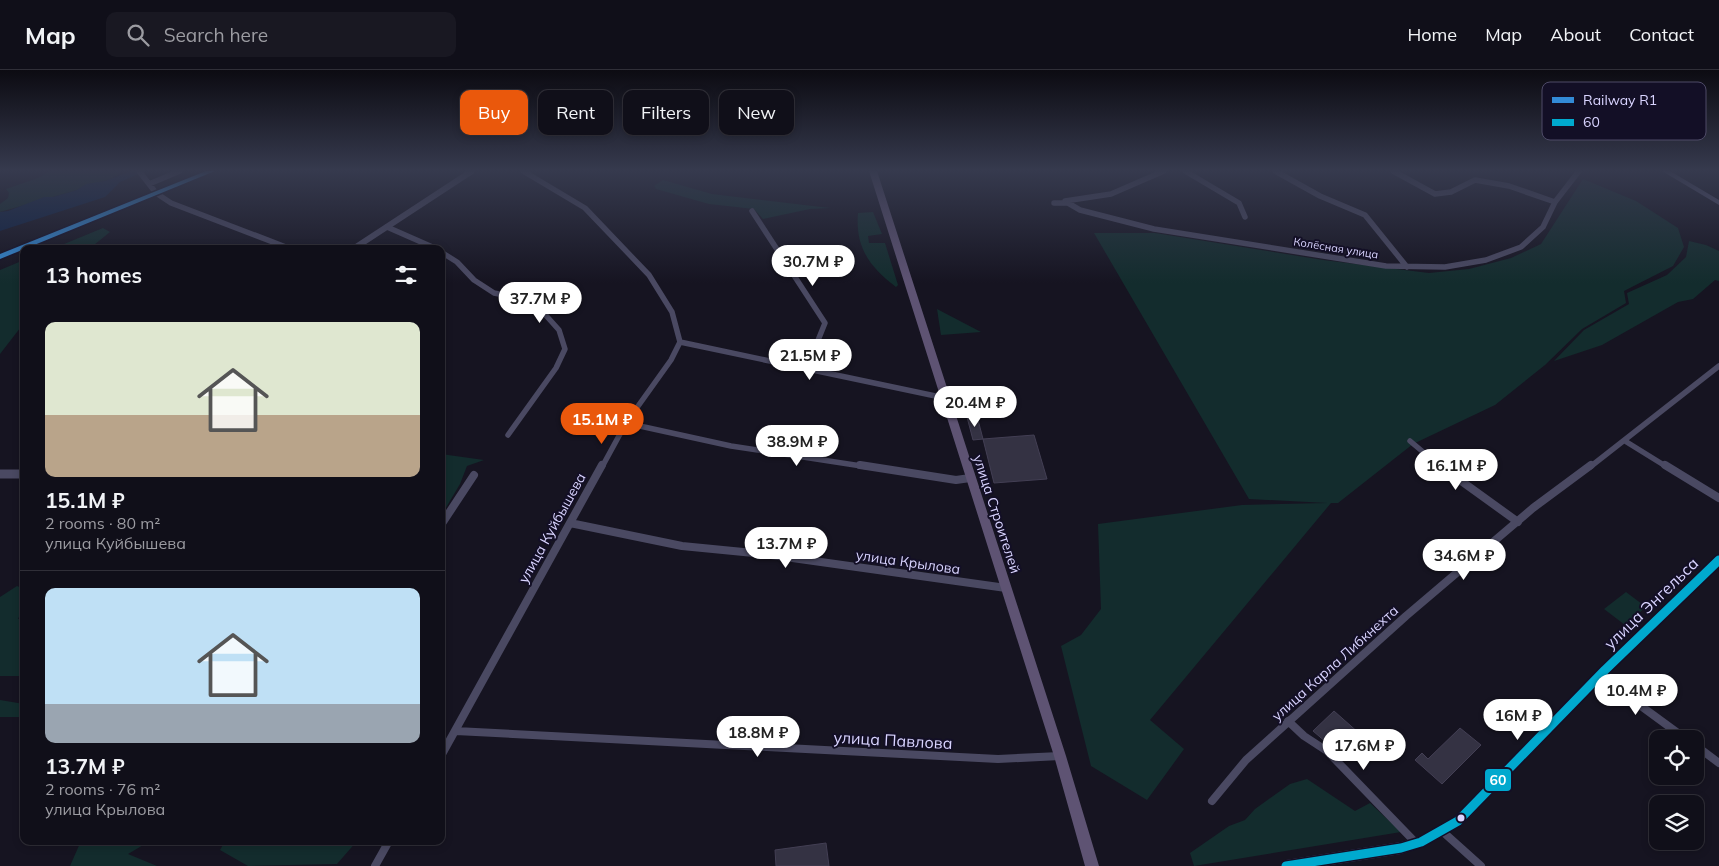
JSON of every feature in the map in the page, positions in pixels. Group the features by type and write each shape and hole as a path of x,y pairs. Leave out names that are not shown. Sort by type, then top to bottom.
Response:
{"main road":[{"name":"улица Строителей","path":"885,208 1060,756 1092,866"},
{"name":"улица Энгельса","path":"1286,866 1416,844 1458,821 1600,676 1719,560"}],"street":[{"path":"184,208 281,245"},
{"path":"359,245 416,208"},
{"path":"585,208 649,275 672,312 680,342 945,398"},
{"name":"Колёсная улица","path":"1079,208 1089,213 1154,229 1386,266 1407,267 1445,267 1486,260 1521,248 1543,227 1552,208"},
{"path":"1242,208 1245,217"},
{"path":"1348,208 1364,215 1407,267"},
{"path":"752,211 825,323 806,370"},
{"path":"387,227 428,245"},
{"path":"445,254 457,262 474,280 494,293 533,301 559,330 565,349 556,368 508,434"},
{"name":"улица Куйбышева","path":"445,749 626,424 671,360 680,342"},
{"name":"улица Карла Либкнехта","path":"1212,801 1246,760 1384,635 1533,508 1625,441 1719,366"},
{"path":"626,424 730,446 956,480 970,478"},
{"path":"1410,441 1446,471 1518,522"},
{"path":"1625,441 1719,498"},
{"path":"0,474 20,474"},
{"path":"445,519 474,475"},
{"name":"улица Крылова","path":"570,523 682,546 764,554 1006,588"},
{"path":"1600,676 1674,730"},
{"path":"1288,721 1304,736 1327,751 1411,836 1416,844"},
{"name":"улица Павлова","path":"456,731 998,759 1060,756"},
{"path":"1704,752 1719,763"},
{"path":"1442,831 1482,866"},
{"path":"375,866 384,845"}],"green space":[{"path":"0,208 13,208 0,212"},
{"path":"746,208 827,208 810,209 763,219 754,209"},
{"path":"1564,208 1647,208 1678,228 1684,247 1673,266 1624,291 1626,303 1582,329 1545,365 1495,405 1413,444 1338,503 1331,503 1150,720 1184,749 1147,800 1091,766 1061,646 1081,635 1101,609 1098,524 1242,505 1327,503 1249,499 1094,233 1155,233 1323,260 1429,273 1469,269 1511,258 1541,244"},
{"path":"873,212 882,234 868,236 869,243 885,243 898,285 896,287 872,264 862,247 859,237 858,213"},
{"path":"103,228 110,232 94,245 62,245"},
{"path":"1689,241 1706,245 1719,251 1719,281 1715,280 1693,299 1678,302 1602,345 1554,361 1584,330 1629,304 1627,293 1667,275 1686,257"},
{"path":"20,262 20,328 0,354 0,270"},
{"path":"937,309 981,332 941,335"},
{"path":"445,455 484,460 467,466 460,484 445,509"},
{"path":"17,586 20,587 20,614 18,619 20,619 20,676 0,676 0,597"},
{"path":"1626,592 1646,607 1625,625 1604,609"},
{"path":"0,700 20,703 20,717 0,717"},
{"path":"1307,779 1355,811 1370,803 1401,832 1194,866 1190,853 1229,826 1245,820 1255,809 1290,784"},
{"path":"79,845 143,845 128,854 157,866 70,866"},
{"path":"223,845 354,845 337,864 248,866 220,850"}],"water":[{"path":"15,208 71,208 0,231 0,212"}],"building":[{"path":"977,416 983,439 973,440 967,417"},
{"path":"1034,435 1047,479 994,483 983,439"},
{"path":"1334,711 1360,734 1340,754 1313,731"},
{"path":"1460,728 1481,745 1442,784 1415,760 1422,753 1428,759"},
{"path":"826,843 829,866 776,866 775,850"}],"rail line":[{"name":"R1","path":"30,245 120,208"},
{"name":"R1","path":"0,257 20,249"}],"transit line":[{"name":"60","path":"1286,866 1401,848 1421,842 1458,821 1605,670 1719,560"}]}
